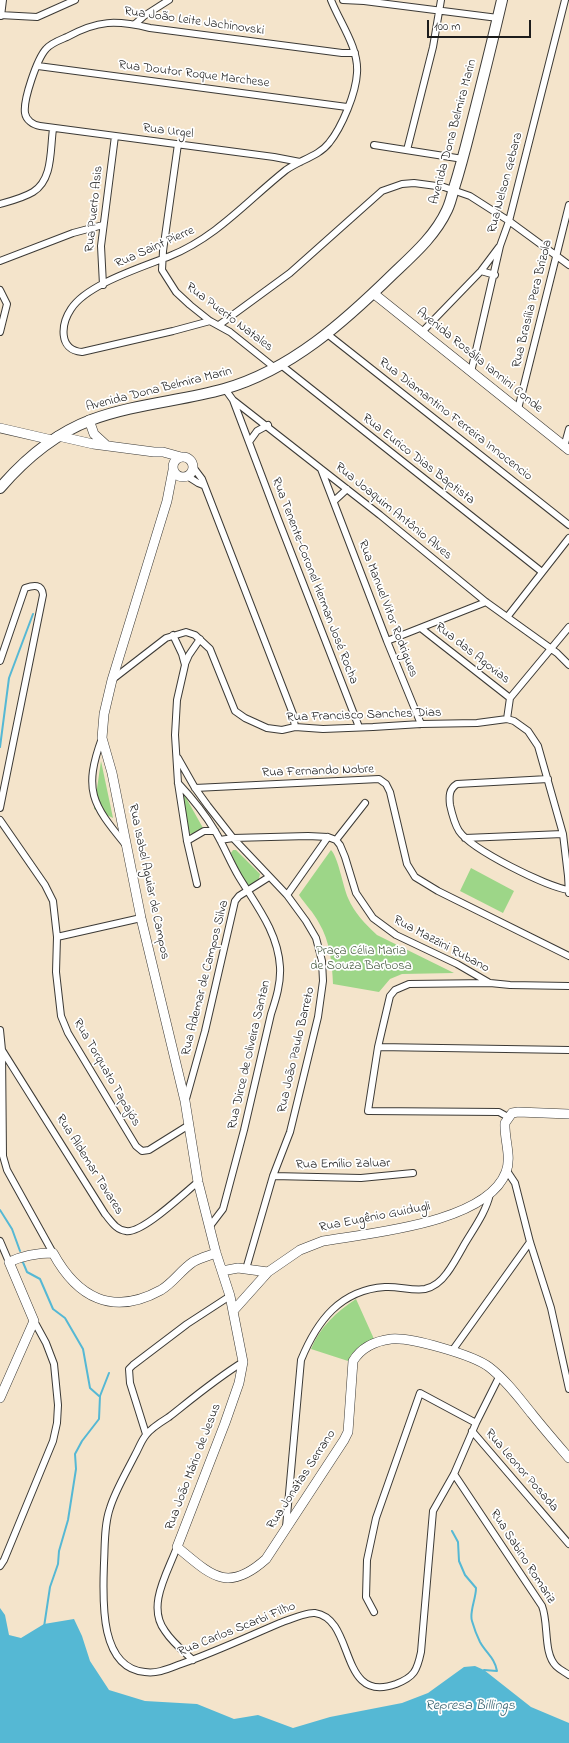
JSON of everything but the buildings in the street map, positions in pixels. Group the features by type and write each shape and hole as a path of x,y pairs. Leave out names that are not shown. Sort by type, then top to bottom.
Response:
{"main road":[{"name":"Avenida Dona Belmira Marin","path":"0,488 29,457 55,438 89,420 144,406 225,389 278,366 326,333 373,293 415,253 434,232 448,208 463,159 502,0"}],"street":[{"path":"3,0 1,15 37,17 75,0"},
{"path":"135,24 144,16 169,0"},
{"name":"Rua Saint Pierre","path":"210,321 173,332 79,352 71,348 64,338 63,331 64,323 76,302 102,285 191,246 220,228 286,170 328,145 335,134 352,97 356,82 357,65 354,53 331,0"},
{"path":"343,0 364,0 498,18"},
{"path":"407,150 428,68 441,0"},
{"name":"Rua Nelson Gebara","path":"471,372 495,275 500,246 509,222 565,0"},
{"name":"Rua João Leite Jachinovski","path":"34,124 26,116 25,105 38,66 47,48 85,27 96,24 135,24 150,28 266,44 342,53 354,53"},
{"name":"Rua Doutor Roque Marchese","path":"38,66 348,107"},
{"name":"Rua Urgel","path":"34,124 53,128 274,156 300,162"},
{"path":"0,204 29,194 38,189 44,182 48,172 53,128"},
{"name":"Rua Puerto Asis","path":"102,285 101,264 103,225 115,136"},
{"name":"Rua Puerto Natales","path":"178,144 162,259 162,270 176,292 210,321 230,332 278,366"},
{"path":"374,145 463,159"},
{"path":"219,325 290,273 369,202 386,189 402,184 414,183 454,190 470,196 569,265"},
{"name":"Rua Brasília Pera Brizola","path":"518,409 569,205"},
{"path":"0,261 73,233 103,225"},
{"path":"422,332 481,271 500,246"},
{"path":"481,271 495,275"},
{"path":"0,290 6,304 0,332"},
{"name":"Avenida Rosália Iannini Conde","path":"373,293 567,448"},
{"name":"Rua Diamantino Ferreira Innocencio","path":"326,333 569,525"},
{"name":"Rua Eurico Dias Baptista","path":"278,366 542,572"},
{"name":"Rua Joaquim Antônio Alves","path":"225,389 234,400 321,468 486,602 508,616 551,648 569,665"},
{"name":"Rua Tenente-Coronel Herman José Rocha","path":"234,400 359,727"},
{"path":"89,420 94,434 108,445"},
{"path":"249,442 257,431 268,426"},
{"path":"0,428 55,438 168,453 187,458 202,479 293,714 295,727"},
{"path":"567,448 569,429"},
{"path":"154,452 173,467 176,475 203,484"},
{"path":"173,467 177,459 181,457"},
{"name":"Rua Isabel Aguiar de Campos","path":"173,467 167,502 112,680 104,714 102,738 112,773 141,918 185,1101 198,1182 222,1271"},
{"path":"184,477 191,472 192,467"},
{"name":"Rua Manuel Vitor Rodrigues","path":"321,468 387,641 421,724"},
{"name":"Rua Isabel Aguiar de Campos","path":"167,502 184,477"},
{"path":"334,501 347,489"},
{"path":"508,616 569,538"},
{"path":"0,661 25,588 38,585 42,590 43,595 0,808"},
{"path":"387,641 486,602"},
{"path":"510,698 569,627"},
{"name":"Rua das Agovias","path":"422,628 510,698 507,719"},
{"path":"112,680 160,642 173,635 186,632 200,639 189,654 185,665 180,686 175,735 178,758 178,783 187,841 197,884"},
{"path":"173,635 185,665"},
{"name":"Rua Francisco Sanches Dias","path":"200,639 212,653 237,713 267,728 282,730 295,727 323,728 477,723 507,719"},
{"path":"507,719 521,724 533,737 538,746 548,779 562,834 569,876 569,891 516,869 481,851 459,831 452,815 449,796 452,788 456,785 465,782 548,779"},
{"path":"102,738 94,764 92,791 96,805 102,815 125,844"},
{"name":"Rua João Paulo Barreto","path":"178,758 195,788 233,838 287,895 306,921 316,938 322,961 323,981 318,1017 290,1132 273,1176 246,1269"},
{"name":"Rua Fernando Nobre","path":"195,788 379,779 385,783 390,792 407,864 415,877 438,891 569,956"},
{"path":"178,783 201,810 215,831 238,876 248,891"},
{"path":"220,840 233,838 308,836 328,837 336,840 365,803"},
{"name":"Rua Torquato Tapajós","path":"0,820 50,893 55,909 57,938 56,972 61,1016 68,1033 136,1146 142,1151 149,1150 189,1125"},
{"path":"187,841 204,831 215,831"},
{"path":"465,838 562,834"},
{"path":"287,895 328,837"},
{"name":"Rua Mazzini Rubano","path":"336,840 345,857 356,893 373,918 396,935 457,964 490,983"},
{"name":"Rua Ademar de Campos Silva","path":"185,1101 205,1031 235,901 239,896 269,877"},
{"name":"Rua Dirce de Oliveira Santan","path":"210,1226 223,1209 244,1130 279,982 280,967 271,928 248,891"},
{"path":"57,938 141,918"},
{"path":"508,1117 499,1112 368,1111 378,1048 390,996 394,990 409,984 490,983 510,985 569,986"},
{"path":"0,1030 2,1050 3,1156 7,1170 61,1267 73,1282 84,1292 94,1298 112,1302 127,1301 141,1298 161,1290 193,1263 216,1253"},
{"path":"378,1048 569,1050"},
{"name":"Rua Aldemar Tavares","path":"2,1050 105,1214 116,1227 124,1231 133,1232 146,1225 198,1182"},
{"path":"286,1530 302,1360 311,1336 328,1313 354,1295 370,1289 386,1287 425,1289 438,1282 447,1274 482,1216 488,1204 490,1194 502,1180 507,1171 508,1158 505,1123 508,1117 512,1113 518,1112 569,1114"},
{"path":"507,1171 515,1183 530,1242 551,1308 569,1389"},
{"name":"Rua Emílio Zaluar","path":"273,1176 361,1178 413,1173"},
{"name":"Rua Eugênio Guidugli","path":"234,1310 268,1272 311,1244 407,1228 433,1222 466,1208 490,1194"},
{"path":"0,1241 54,1364 58,1405 57,1423 52,1441 4,1560 0,1566"},
{"path":"452,1351 530,1242"},
{"path":"9,1262 20,1257 53,1252"},
{"path":"222,1271 238,1268 268,1272"},
{"name":"Rua João Mário de Jesus","path":"193,1660 164,1631 159,1622 157,1612 162,1586 239,1383 243,1362 234,1310 222,1271"},
{"path":"146,1434 130,1384 129,1369 133,1364 187,1324 230,1296"},
{"path":"0,1397 34,1321"},
{"name":"Rua Jonatas Serrano","path":"177,1547 204,1569 217,1577 229,1578 242,1576 254,1570 266,1559 328,1467 348,1432 353,1361 358,1353 367,1347 391,1339 406,1340 452,1351 488,1366 510,1387 569,1458"},
{"name":"Rua Carlos Scarbi Filho","path":"243,1362 223,1375 146,1434 110,1508 106,1532 103,1602 105,1625 116,1653 121,1660 132,1669 146,1672 160,1672 193,1660 288,1620 313,1612 323,1615 336,1629 355,1671 366,1685 375,1687 388,1686 412,1675 418,1668 421,1652 433,1511 454,1474 472,1431 500,1377"},
{"path":"374,1612 366,1597 367,1560 376,1518 420,1393 476,1423"},
{"name":"Rua Leonor Posada","path":"472,1431 569,1544"},
{"name":"Rua Sabino Romariz","path":"454,1474 542,1606 546,1616 548,1651 556,1666 569,1675"}],"green space":[{"path":"101,761 113,818 94,809"},
{"path":"182,795 185,796 203,828 193,834 186,833"},
{"path":"233,850 236,850 260,874 258,882 251,886 244,884 231,853"},
{"name":"Praça Célia Maria de Souza Barbosa","path":"331,850 336,859 350,903 368,927 377,935 454,973 402,974 390,979 379,992 333,984 331,960 326,937 317,919 299,895"},
{"path":"471,868 514,891 503,913 460,891"},
{"path":"356,1299 374,1339 356,1350 348,1361 311,1349 319,1334 329,1321"}],"water":[{"name":"Represa Billings","path":"0,1608 5,1615 9,1635 21,1638 44,1624 74,1619 82,1636 90,1661 109,1690 145,1701 197,1704 234,1719 258,1715 293,1728 330,1717 402,1703 428,1693 464,1667 475,1666 484,1670 531,1707 569,1723 569,1743 0,1743"}],"waterway":[{"path":"0,747 9,678 33,614"},
{"path":"0,1210 12,1229 20,1251"},
{"path":"22,1260 27,1272 40,1279 53,1309 65,1318 83,1349 90,1388 99,1396"},
{"path":"44,1627 50,1587 58,1564 59,1551 68,1520 76,1469 75,1454 82,1441 99,1419 100,1396 109,1373"},
{"path":"452,1531 458,1542 459,1561 465,1575 476,1588 471,1614 473,1624 482,1646 492,1659 497,1671 484,1670"}]}
